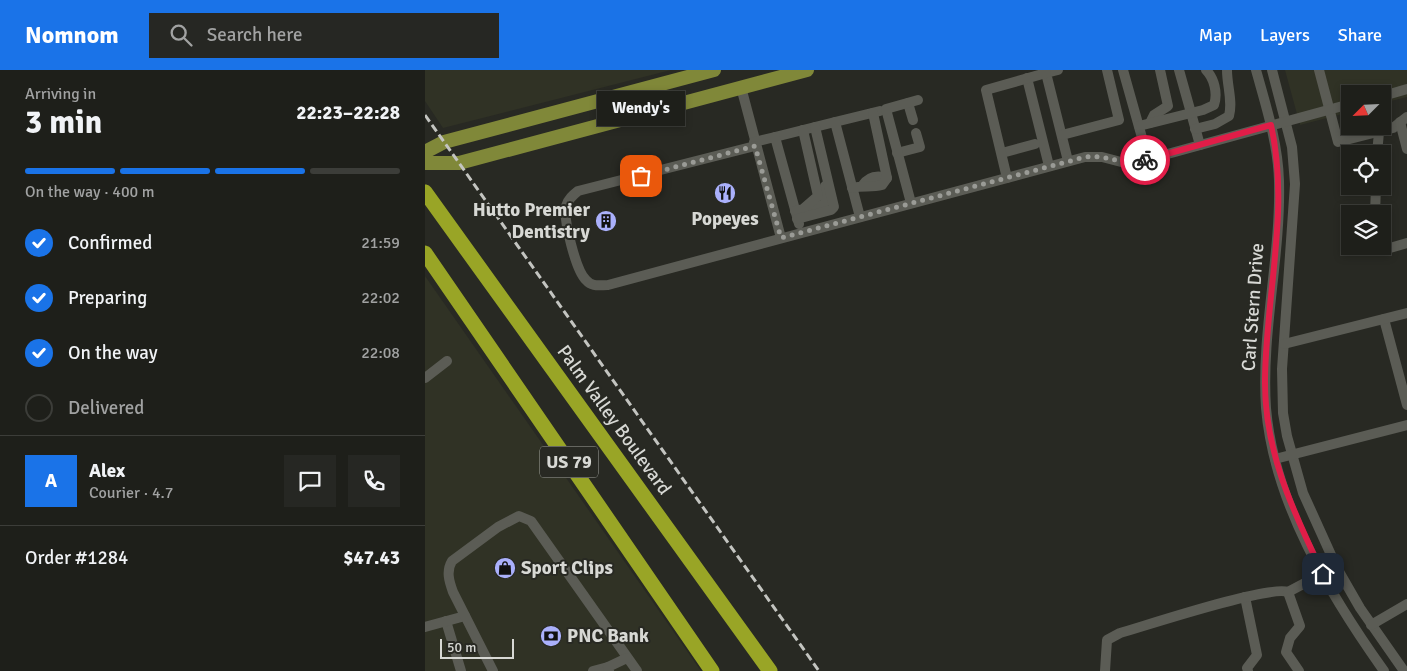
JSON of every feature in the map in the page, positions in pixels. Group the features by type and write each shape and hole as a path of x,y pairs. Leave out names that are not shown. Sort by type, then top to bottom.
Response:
{"highway":[{"name":"Palm Valley Boulevard","path":"425,192 770,671"},
{"name":"US 79","path":"425,253 712,671"}],"main road":[{"path":"425,152 444,142 714,70"},
{"path":"425,163 459,163 807,70"}],"street":[{"path":"1007,178 986,90 1058,70"},
{"path":"1065,134 1119,120 1105,70"},
{"path":"1123,70 1148,159"},
{"path":"1150,123 1154,115 1167,106 1160,70"},
{"path":"1179,70 1200,145"},
{"path":"1139,126 1209,108 1214,104 1215,91 1212,79 1206,70"},
{"path":"1195,129 1215,124 1229,116 1232,104 1227,70"},
{"name":"Carl Stern Drive","path":"1256,70 1271,125 1278,164 1279,199 1265,378 1268,419 1275,459 1289,501 1323,574 1353,628 1384,671"},
{"name":"Carl Stern Drive","path":"1272,70 1293,147 1295,184 1282,399 1291,455 1303,494 1337,568 1371,625 1404,671"},
{"path":"1319,70 1338,142 1367,135"},
{"path":"1045,73 1065,134 1068,161"},
{"path":"1027,78 1049,166"},
{"path":"741,87 781,238"},
{"path":"1391,94 1407,89"},
{"path":"913,120 913,102 815,126 578,191 570,197 566,206 566,218 577,262 585,280 593,285 607,285 1068,161 1092,156 1125,163 1148,159 1341,107"},
{"path":"885,109 911,203"},
{"path":"857,187 869,188 882,185 887,178 873,113"},
{"path":"1391,129 1403,119"},
{"path":"1403,119 1407,150"},
{"path":"835,122 857,187 860,217"},
{"path":"798,213 831,210 834,207 815,126"},
{"path":"798,213 818,196 803,130"},
{"path":"897,153 920,147 916,133"},
{"path":"775,137 798,213 801,233"},
{"path":"1002,152 1035,144"},
{"path":"1391,248 1407,243"},
{"path":"1284,344 1407,313"},
{"path":"1384,319 1407,405"},
{"path":"425,378 447,361"},
{"path":"1275,459 1407,425"},
{"path":"493,671 449,582 449,565 501,525 513,518 525,517 531,521 637,671"},
{"path":"1105,671 1107,640 1119,633 1245,597 1281,590 1288,592 1323,574"},
{"path":"1288,592 1300,626 1290,638 1286,652 1299,671"},
{"path":"1245,597 1257,646 1257,655 1247,668 1248,671"},
{"path":"1371,625 1407,604"},
{"path":"425,627 465,616"},
{"path":"446,621 461,671"},
{"path":"593,671 609,669 627,658"}],"shaded area":[{"path":"425,70 671,70 443,128 425,101"},
{"path":"1285,70 1407,70 1407,97 1391,101 1391,85 1341,85 1341,114 1300,125"},
{"path":"425,276 701,671 425,671"}],"railway":[{"path":"425,115 819,671"}],"way so far":[{"path":"641,176 755,146 781,238 1085,157 1102,157 1125,163 1145,160"}],"place":[{"name":"Wendy's","path":"641,176"},
{"name":"Popeyes","path":"725,193"},
{"name":"Hutto Premier Dentistry","path":"606,221"},
{"name":"Sport Clips","path":"505,568"},
{"name":"PNC Bank","path":"551,636"}],"route":[{"path":"1145,160 1271,125 1278,164 1279,199 1265,378 1269,429 1279,475 1295,515 1323,574"}]}
